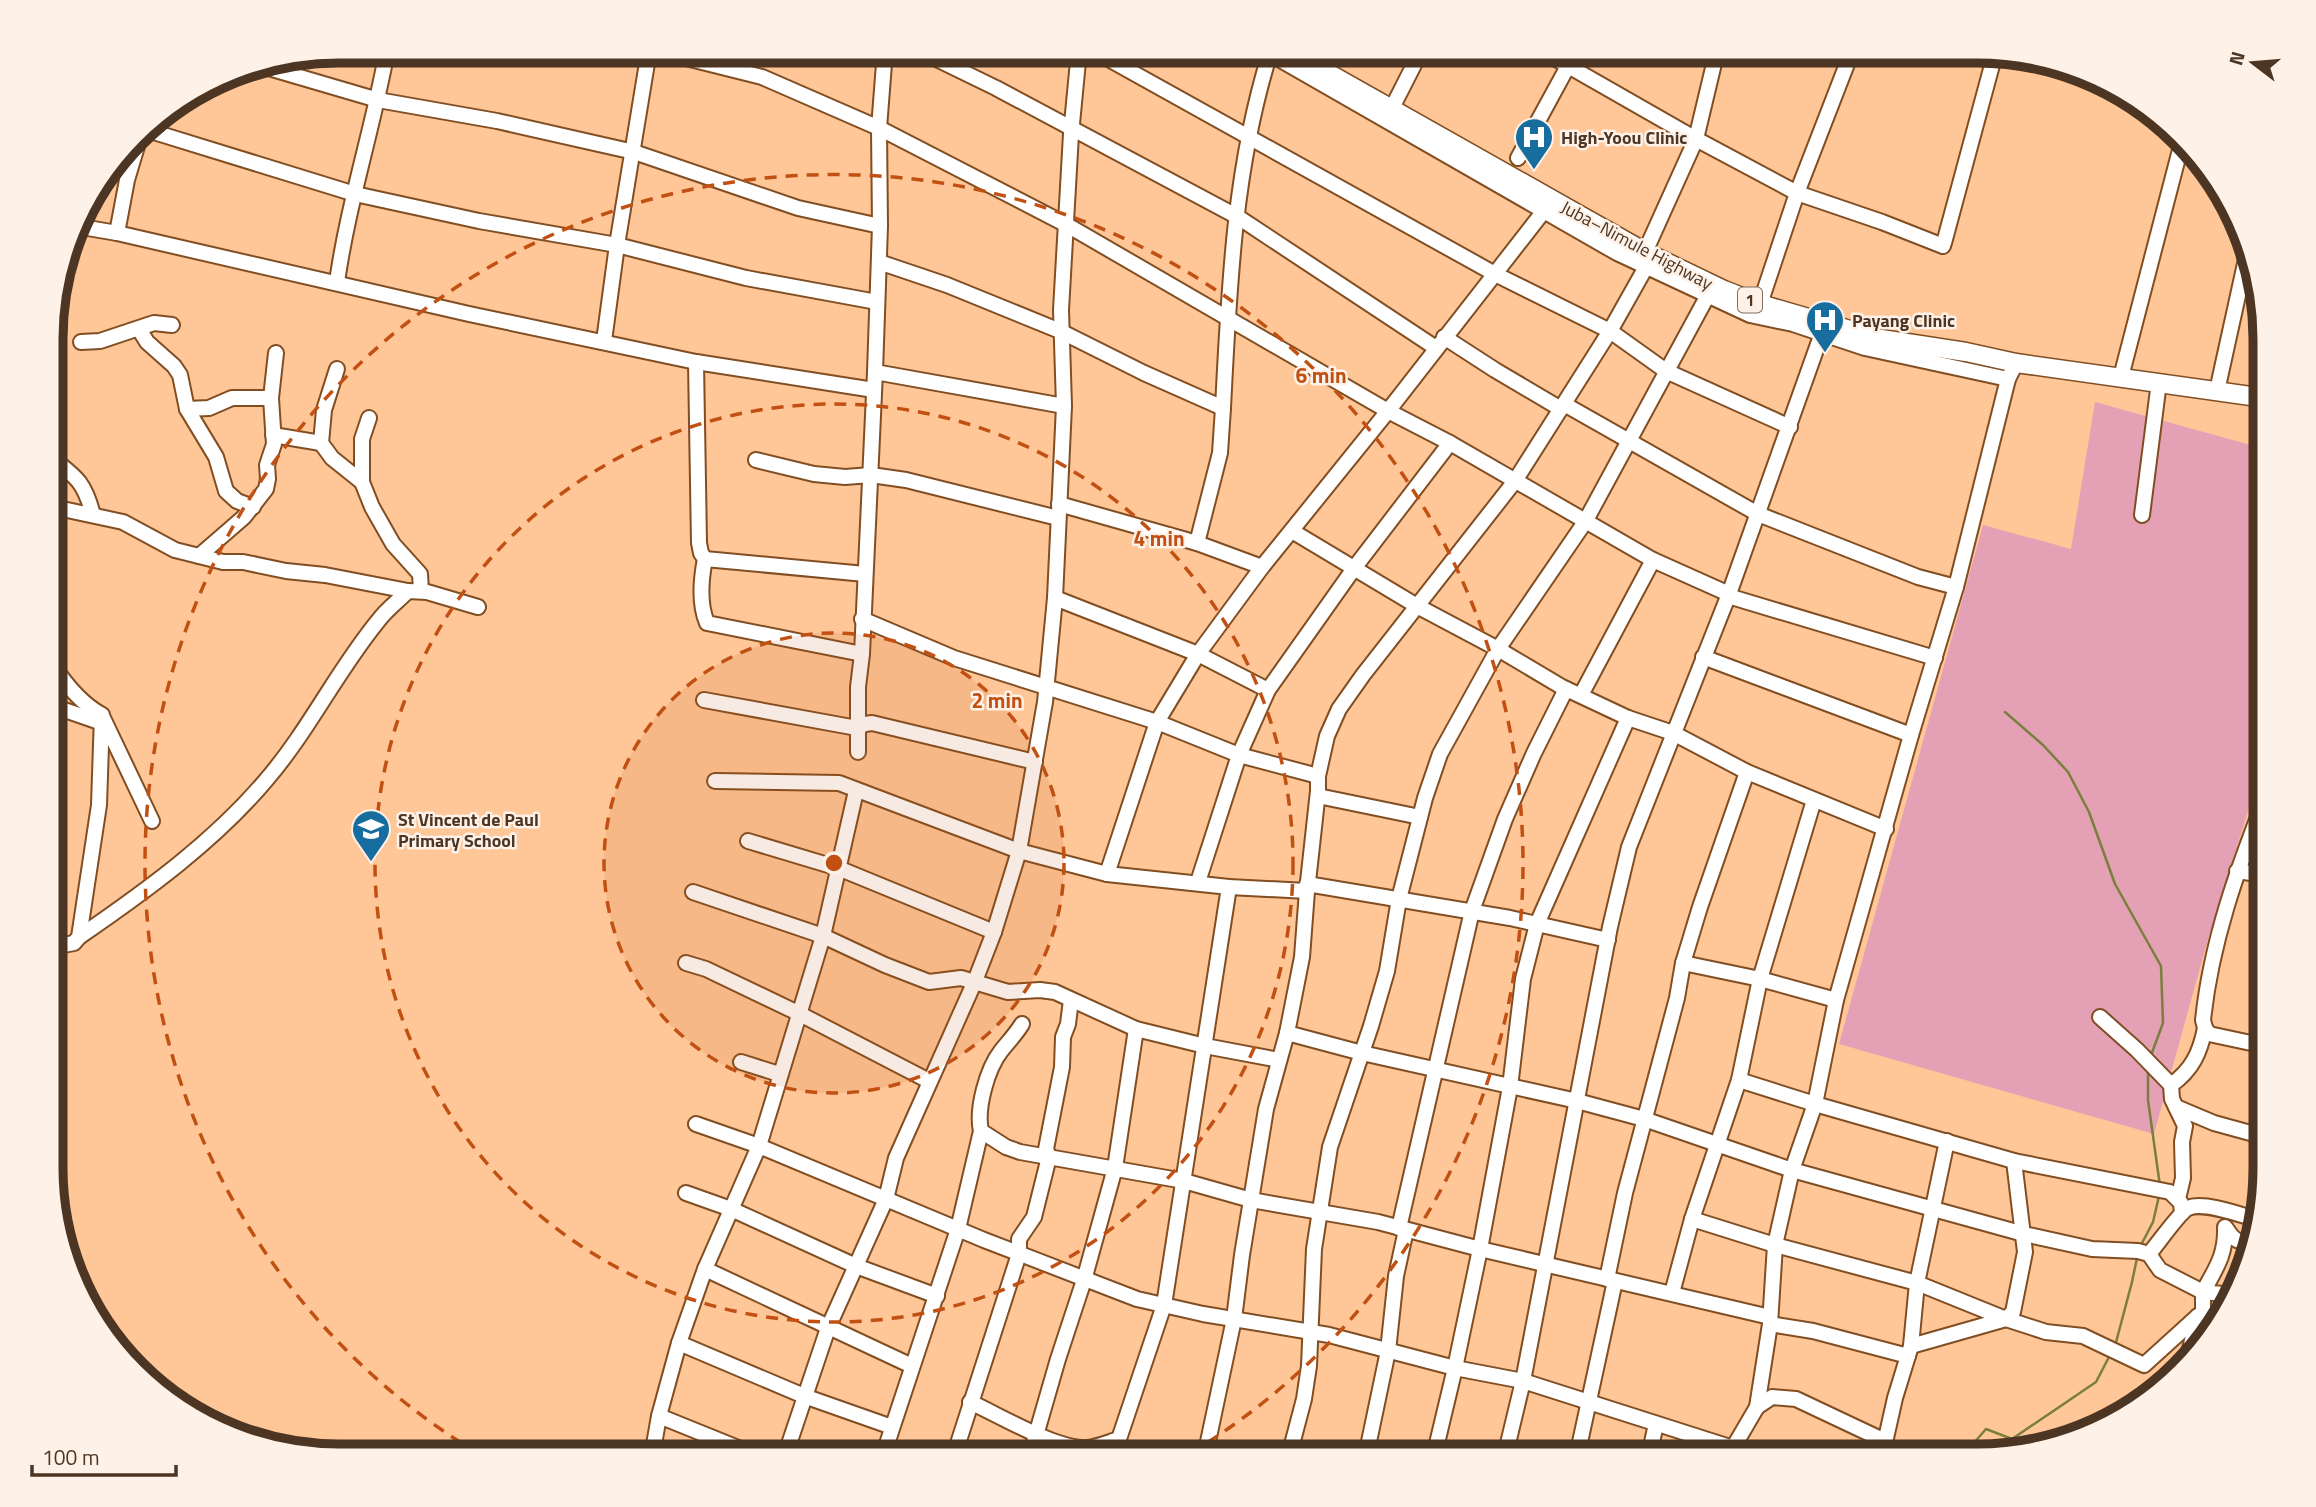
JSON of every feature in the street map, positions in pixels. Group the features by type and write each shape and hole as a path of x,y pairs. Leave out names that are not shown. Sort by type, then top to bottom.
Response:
{"main road":[{"name":"Juba–Nimule Highway","path":"1311,63 1392,108 1547,206 1646,259 1760,304 1881,340 1966,352 2012,371 2121,377 2253,396"}],"street":[{"path":"337,282 343,236 385,63"},
{"path":"604,341 647,63"},
{"path":"706,63 762,77 879,128 1067,225 1388,411 1450,443 1653,560 1728,595 1935,658"},
{"path":"858,752 862,619 876,372 880,226 879,128 884,63"},
{"path":"944,63 1238,217 1440,342 1630,440 1758,514 1918,577 1956,587"},
{"path":"789,1444 828,1328 886,1199 896,1158 975,981 1019,851 1047,687 1059,547 1058,511 1064,406 1060,331 1078,63"},
{"path":"1116,63 1495,274 1609,331 1666,371 1790,426"},
{"path":"1196,543 1220,453 1228,319 1238,217 1248,135 1264,63"},
{"path":"1107,874 1157,722 1198,654 1262,567 1388,411 1547,206 1287,63"},
{"path":"1392,108 1416,63"},
{"path":"1563,63 1797,193 1944,245 1992,64"},
{"path":"1518,158 1569,63"},
{"path":"1208,1444 1234,1319 1266,1109 1287,1033 1302,957 1318,776 1327,736 1339,709 1515,481 1609,331 1646,259 1696,139 1714,63"},
{"path":"1760,304 1797,193 1848,63"},
{"path":"276,70 378,100 497,121 634,152 798,208 880,226"},
{"path":"156,133 355,194 617,245 746,278 877,302"},
{"path":"2121,377 2179,152"},
{"path":"117,233 135,154"},
{"path":"87,228 696,362 874,390"},
{"path":"1646,259 1708,295 1750,315 1822,333 1865,348 2012,371 1956,587 1836,1000 1815,1104 1791,1170 1775,1245 1770,1321 1757,1407 1737,1444"},
{"path":"879,262 947,285 1060,331 1223,408"},
{"path":"2217,391 2244,268"},
{"path":"1292,1444 1309,1366 1311,1280 1318,1212 1330,1147 1387,971 1399,899 1420,817 1440,754 1498,649 1585,522 1708,295"},
{"path":"80,342 100,341 154,323 172,325"},
{"path":"139,329 147,342 174,366 180,375 187,409 216,457 226,491 237,501 253,507"},
{"path":"1508,1444 1523,1381 1608,940 1629,847 1728,595 1822,333"},
{"path":"198,556 253,507 268,484 267,465 273,453 271,398 276,353"},
{"path":"696,362 699,543 705,559 702,599 707,623 862,654"},
{"path":"337,369 324,410 321,443 332,458 362,482"},
{"path":"876,372 1064,406"},
{"path":"2142,515 2159,382"},
{"path":"187,409 209,408 232,398 271,398"},
{"path":"63,945 74,943 208,840 281,761 378,620 414,591 421,574 393,544 372,507 362,482 362,439 369,418"},
{"path":"273,435 321,443"},
{"path":"1198,882 1239,755 1268,690 1355,567 1450,443"},
{"path":"756,460 814,474 845,477 871,475 906,480 1058,511 1196,543 1262,567"},
{"path":"63,466 74,474 88,497 93,515"},
{"path":"63,509 123,522 175,550 223,562 243,562 286,571 325,575 414,591 478,607"},
{"path":"1292,531 1417,606 1566,689 1628,718 1673,733 1747,772 1886,829"},
{"path":"705,559 865,574"},
{"path":"1581,695 1653,560"},
{"path":"1055,598 1198,654 1268,690"},
{"path":"862,619 954,658 1157,722 1239,755 1318,776"},
{"path":"1703,657 1911,735"},
{"path":"63,680 102,719 152,821"},
{"path":"1368,1444 1388,1350 1402,1229 1472,911 1505,819 1566,689"},
{"path":"704,700 857,728 872,723 1035,762"},
{"path":"63,709 102,719"},
{"path":"1437,1444 1480,1249 1510,1087 1523,979 1538,924 1628,718"},
{"path":"79,937 99,806 102,719"},
{"path":"1580,1444 1644,1119 1677,998 1683,963 1747,772"},
{"path":"715,781 839,783 1019,851 1107,874 1229,887 1307,888 1399,899 1472,911 1608,940"},
{"path":"654,1444 679,1343 705,1269 759,1146 823,936 856,791"},
{"path":"1318,796 1420,817"},
{"path":"1672,1293 1692,1219 1739,1080 1760,979 1814,800"},
{"path":"2171,1085 2184,1075 2197,1056 2205,1028 2205,1003 2237,871 2253,830"},
{"path":"748,841 838,868 993,932"},
{"path":"2237,871 2253,873"},
{"path":"1119,1444 1164,1305 1229,887"},
{"path":"692,892 823,936 929,982 961,978 1008,992 1055,992 1136,1029 1279,1060"},
{"path":"685,963 706,969 799,1013 929,1081"},
{"path":"1683,963 1760,979 1836,1000"},
{"path":"958,1444 1019,1254 1019,1239 1034,1217 1049,1157 1046,1149 1062,1067 1063,1037 1068,1024 1071,1000"},
{"path":"2100,1017 2171,1085 2172,1099 2185,1126 2180,1206 2149,1254"},
{"path":"887,1444 958,1229 981,1131 981,1101 989,1075 1001,1051 1022,1024"},
{"path":"2205,1028 2209,1034 2253,1044"},
{"path":"1033,1444 1084,1280 1115,1168 1136,1029"},
{"path":"1287,1033 1644,1119 1791,1170 2024,1234 2092,1250 2138,1251 2149,1254 2160,1270 2203,1292 2223,1294"},
{"path":"741,1062 779,1074"},
{"path":"1739,1080 2014,1161 2160,1189 2170,1192 2180,1206 2215,1208 2249,1217"},
{"path":"2176,1107 2214,1123 2253,1134"},
{"path":"696,1124 759,1146 1019,1254 1137,1299 1329,1335 1455,1368 1523,1381 1711,1444"},
{"path":"981,1131 1006,1147 1184,1181 1251,1200 1378,1222 1480,1249 1672,1293 1770,1321 1910,1351 2006,1320 2013,1312 2025,1252 2014,1161"},
{"path":"1884,1444 1910,1351 1917,1283 1947,1141"},
{"path":"686,1194 732,1209 856,1266 937,1296"},
{"path":"2215,1208 2233,1240 2243,1241"},
{"path":"1692,1219 1775,1245 1917,1283 2006,1320 2057,1335 2083,1336 2144,1365 2198,1316"},
{"path":"2198,1333 2203,1310 2203,1292 2223,1256 2225,1227"},
{"path":"705,1269 912,1366"},
{"path":"2197,1335 2198,1316"},
{"path":"2198,1316 2207,1320"},
{"path":"2192,1340 2198,1316"},
{"path":"679,1343 804,1396 892,1427"},
{"path":"1757,1407 1772,1397 1796,1399 1876,1444"},
{"path":"970,1402 1035,1434 1069,1444"},
{"path":"659,1416 728,1444"},
{"path":"1652,1444 1656,1424"},
{"path":"1104,1444 1119,1440"}],"shaded area":[{"path":"2095,402 2253,446 2253,795 2208,939 2154,1134 1839,1044 1983,525 2071,549"}],"waterway":[{"path":"2005,712 2043,745 2068,772 2089,812 2115,884 2161,966 2163,1023 2150,1058"},
{"path":"2148,1071 2148,1100 2160,1186"},
{"path":"2141,1245 2153,1222 2159,1196"},
{"path":"2115,1346 2137,1258"},
{"path":"1973,1444 1986,1429 2012,1439 2096,1382 2110,1355"}],"place":[{"name":"High-Yoou Clinic","path":"1534,171"},
{"name":"Payang Clinic","path":"1825,354"},
{"name":"St Vincent de Paul Primary School","path":"371,863"}]}
